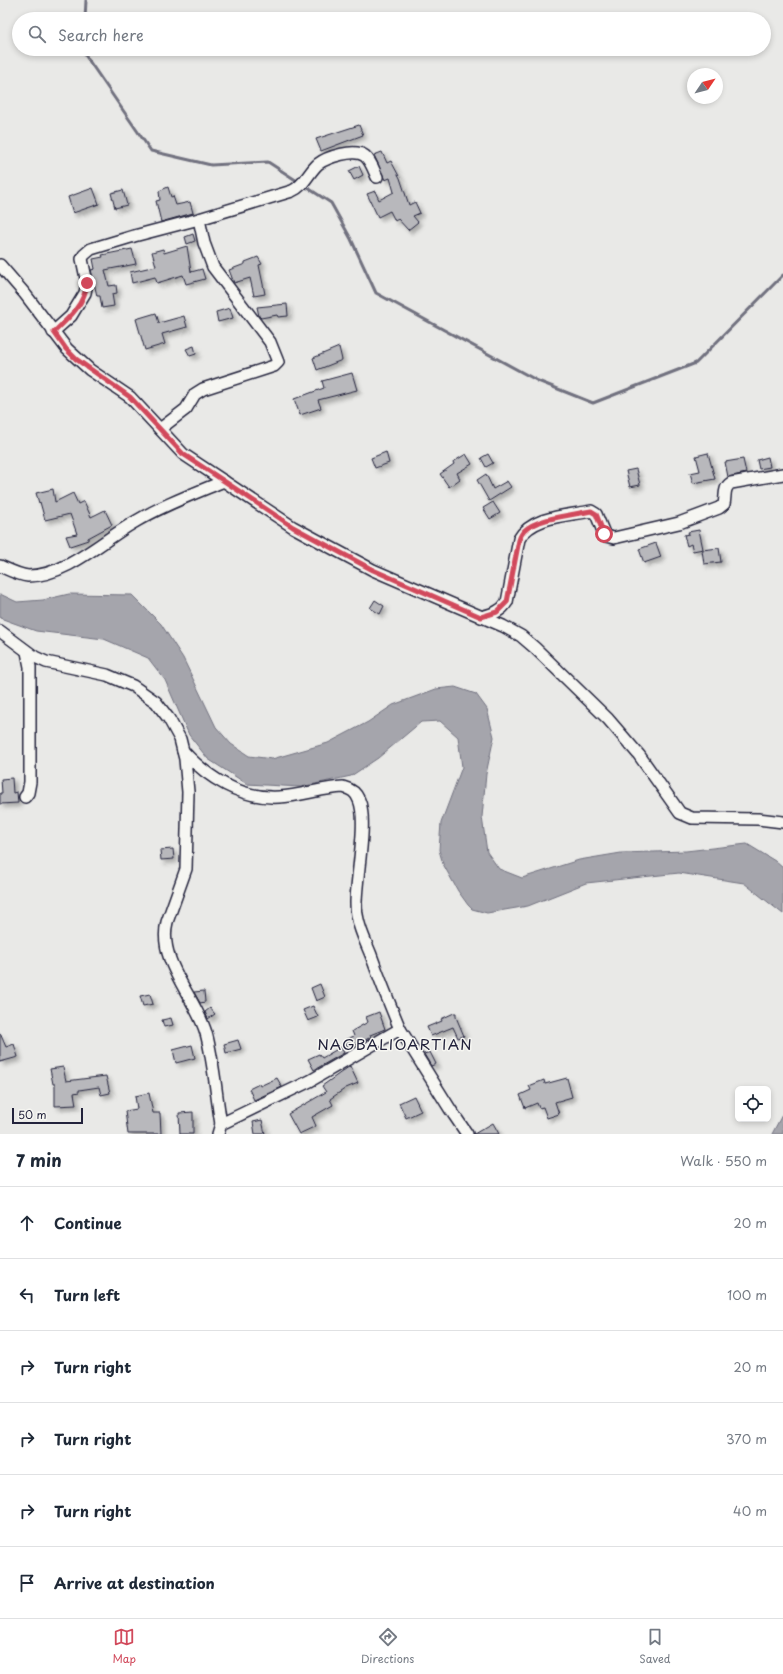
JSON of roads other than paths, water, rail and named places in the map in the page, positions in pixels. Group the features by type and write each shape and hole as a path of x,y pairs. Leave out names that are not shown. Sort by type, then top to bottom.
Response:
{"street":[{"path":"54,332 71,316 85,293 87,283 82,260 87,252 96,247 292,191 300,186 319,164 331,158 348,153 355,152 364,155 368,159 377,178"},
{"path":"160,429 186,409 195,394 274,366 278,362 270,342 213,267 204,243 198,219"},
{"path":"0,264 25,294 66,349 76,359 130,397 183,454 293,527 330,547 373,570 503,626 521,636 608,719 639,755 680,813 692,818 758,819 783,822"},
{"path":"503,626 519,540 523,531 532,525 543,521 591,511 596,514 605,536 614,538 679,522 719,508 724,504 725,490 731,483 783,474"},
{"path":"0,566 28,576 68,565 138,520 224,481"},
{"path":"481,617 497,612 507,602"},
{"path":"0,631 10,637 27,652 46,662 107,676 133,686 156,702 169,719 180,739 186,759 188,792 186,869 168,922 166,936 170,957 175,972 206,1032 219,1129 310,1081 400,1029"},
{"path":"25,797 28,793 30,782 30,667 27,652"},
{"path":"183,750 210,775 240,791 257,796 279,797 343,788 350,789 355,793 362,811 362,836 357,883 356,916 400,1029 450,1110 467,1134"}],"waterway":[{"path":"85,12 86,0"},
{"path":"86,56 151,151 211,165 268,162 331,203 351,239 376,293 538,381 593,403 696,363 783,275"}],"district":[{"name":"NAGBALIOARTIAN","path":"395,1043"}]}
